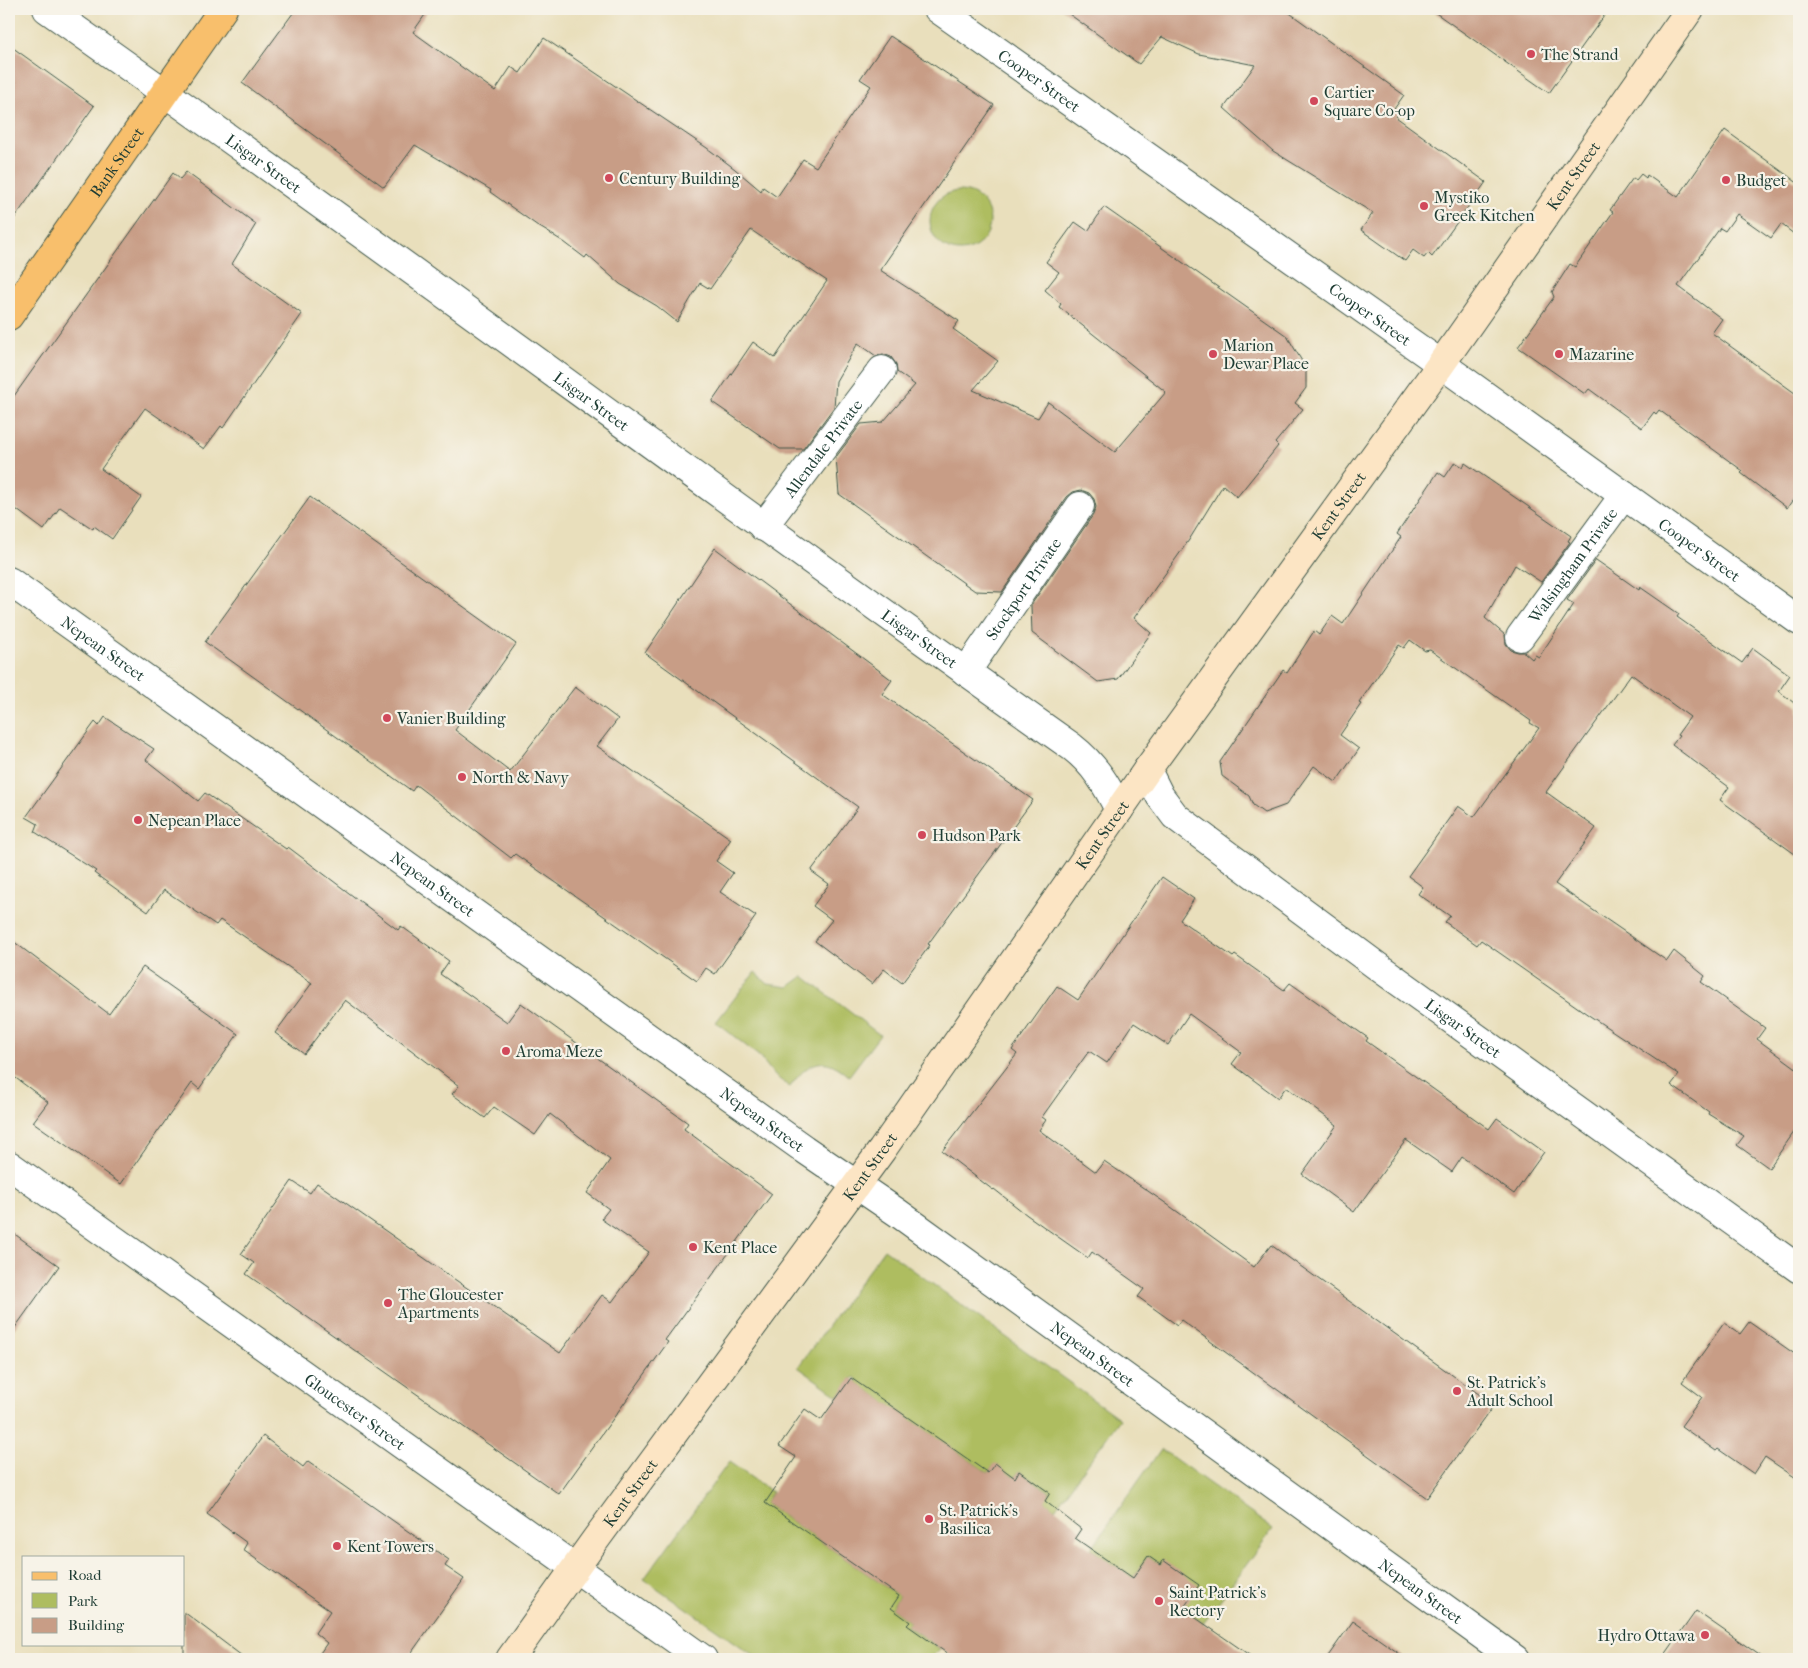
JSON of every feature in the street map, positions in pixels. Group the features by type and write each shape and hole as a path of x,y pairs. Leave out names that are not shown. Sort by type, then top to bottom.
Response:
{"main road":[{"name":"Bank Street","path":"9,316 223,9"},
{"name":"Kent Street","path":"510,1659 575,1567 856,1185 1147,770 1441,364 1690,9"}],"street":[{"name":"Lisgar Street","path":"47,9 165,92 763,527 1087,759 1108,788 1119,810"},
{"name":"Cooper Street","path":"938,9 1441,364 1799,621"},
{"name":"Allendale Private","path":"763,527 882,370"},
{"name":"Walsingham Private","path":"1520,637 1624,495"},
{"name":"Stockport Private","path":"966,672 1080,506"},
{"name":"Nepean Street","path":"9,581 856,1185 1515,1659"},
{"name":"Lisgar Street","path":"1147,770 1160,796 1175,816 1377,966 1799,1269"},
{"name":"Gloucester Street","path":"9,1164 703,1659"}],"green space":[{"path":"960,191 976,196 981,200 985,205 990,221 985,237 981,242 976,246 960,251 944,246 939,242 935,237 930,221 935,205 939,200 944,196"},
{"path":"755,972 768,984 788,987 803,976 880,1035 849,1076 833,1065 820,1063 813,1065 803,1072 790,1087 775,1076 760,1057 716,1022"},
{"path":"884,1249 1120,1419 1055,1509 1044,1501 1050,1492 1019,1471 1015,1478 995,1464 988,1473 856,1382 857,1379 854,1377 838,1396 798,1367"},
{"path":"1161,1449 1273,1529 1203,1623 1183,1609 1163,1561 1161,1565 1148,1556 1133,1578 1091,1549"},
{"path":"729,1462 772,1492 765,1503 899,1596 891,1608 910,1622 907,1626 940,1649 930,1659 759,1659 644,1579"}],"building":[{"path":"296,9 429,9 413,32 495,91 511,67 520,73 544,38 707,148 761,191 763,187 777,197 803,159 816,167 871,86 860,79 890,36 994,105 880,270 959,321 953,329 998,361 973,390 1038,418 1048,402 1115,452 1166,392 1059,307 1061,304 1045,290 1059,272 1046,262 1075,222 1088,231 1104,207 1287,336 1306,368 1306,388 1295,403 1303,409 1275,443 1278,446 1237,497 1223,485 1189,540 1134,618 1151,633 1118,679 1098,682 1032,633 1031,605 1093,515 1096,507 1094,499 1089,493 1081,490 1073,492 1067,497 1002,592 975,591 839,494 836,457 861,424 883,422 915,385 897,372 896,364 891,357 883,354 876,356 858,343 836,381 834,407 803,449 780,449 712,402 753,342 775,358 827,281 751,230 710,289 700,283 677,322 657,306 620,284 587,255 585,258 490,192 491,190 415,145 384,187 242,83"},
{"path":"1062,9 1284,9 1404,95 1394,109 1399,113 1396,117 1486,182 1432,257 1428,253 1424,258 1413,250 1405,261 1361,230 1373,213 1273,151 1224,108 1255,65 1199,54 1162,37 1139,64"},
{"name":"The Strand","path":"1430,9 1609,9 1549,93"},
{"path":"9,45 94,106 9,226"},
{"path":"1725,130 1799,184 1799,238 1781,224 1771,238 1737,214 1725,231 1720,228 1678,286 1722,319 1712,333 1799,396 1799,491 1787,508 1741,473 1743,471 1659,410 1656,414 1654,412 1642,428 1589,389 1585,394 1518,347 1554,297 1552,292 1570,264 1575,267 1613,212 1610,210 1633,178 1636,180 1641,174 1646,178 1647,175 1678,197"},
{"path":"186,172 256,224 232,264 302,314 223,428 221,426 204,449 145,408 101,469 141,497 112,539 94,526 93,529 60,507 44,530 9,504 9,403 173,173 180,179"},
{"path":"1455,462 1463,467 1465,463 1571,536 1568,541 1570,542 1541,582 1515,565 1485,618 1505,635 1506,644 1511,650 1524,652 1532,659 1535,655 1539,657 1574,604 1567,600 1596,560 1639,590 1640,587 1679,614 1677,617 1742,663 1753,648 1790,675 1779,691 1799,707 1799,857 1720,800 1729,787 1672,745 1690,717 1631,674 1546,792 1596,828 1555,884 1667,961 1674,951 1705,976 1701,982 1765,1028 1757,1039 1799,1070 1799,1125 1769,1168 1737,1145 1744,1136 1708,1114 1709,1112 1671,1085 1679,1075 1481,940 1477,945 1445,922 1450,916 1418,894 1423,887 1408,876 1458,806 1474,817 1539,728 1530,723 1531,721 1430,650 1425,651 1410,640 1404,648 1399,645 1359,703 1361,704 1340,735 1359,749 1336,782 1314,766 1286,805 1264,813 1253,805 1249,796 1222,776 1220,762 1283,670 1287,673 1314,631 1319,635 1332,616 1343,624 1401,537 1397,534 1438,472 1445,477"},
{"path":"310,497 516,644 455,730 510,772 575,687 618,719 597,746 731,839 716,861 733,873 720,892 756,916 715,974 706,968 697,981 515,854 511,858 416,785 412,791 205,642"},
{"path":"715,548 892,680 882,694 1033,800 928,944 930,945 902,983 884,969 872,984 815,941 832,920 813,906 829,884 811,871 858,807 645,653"},
{"path":"105,717 154,749 146,760 198,801 205,793 286,849 288,847 398,930 401,926 449,961 440,974 507,1022 521,1003 688,1123 684,1129 772,1194 665,1340 668,1342 559,1494 246,1274 254,1263 241,1254 292,1181 310,1193 317,1183 560,1353 602,1295 612,1302 649,1252 601,1219 609,1209 587,1193 610,1160 550,1114 535,1135 494,1107 485,1118 452,1094 459,1086 345,1000 304,1054 275,1033 312,983 220,920 216,925 164,890 148,912 94,873 96,871 35,832 38,824 26,817 95,722 99,726"},
{"path":"1162,877 1194,899 1180,920 1233,957 1235,955 1284,990 1290,983 1368,1038 1366,1041 1489,1129 1497,1118 1544,1152 1514,1194 1462,1157 1452,1172 1406,1140 1354,1212 1302,1174 1337,1125 1286,1087 1278,1098 1232,1064 1241,1052 1189,1014 1168,1045 1134,1023 1107,1063 1089,1051 1042,1117 1046,1120 1039,1130 1096,1172 1104,1161 1254,1267 1271,1245 1494,1405 1427,1498 1181,1320 1177,1325 1138,1297 1144,1289 1092,1252 1088,1258 942,1151 1017,1054 1012,1050 1057,986 1078,1000"},
{"path":"9,938 109,1014 143,967 238,1034 199,1089 192,1083 121,1184 33,1122 48,1102 9,1073"},
{"path":"9,1230 59,1266 9,1336"},
{"path":"1749,1322 1799,1357 1799,1480 1765,1457 1754,1474 1718,1449 1716,1451 1681,1426 1702,1397 1682,1382 1724,1323 1740,1334"},
{"name":"St. Patrick's Basilica","path":"851,1378 988,1473 995,1463 1015,1478 1019,1471 1050,1493 1045,1501 1081,1529 1075,1538 1133,1578 1148,1556 1161,1565 1163,1560 1199,1585 1183,1609 1255,1659 955,1659 907,1625 910,1622 891,1608 899,1596 765,1503 796,1457 779,1446 805,1409 821,1420"},
{"name":"Kent Towers","path":"263,1436 303,1467 308,1461 449,1560 445,1566 464,1579 407,1659 316,1659 327,1643 315,1633 330,1611 243,1550 247,1543 207,1514"},
{"name":"Hydro Ottawa","path":"1696,1611 1765,1659 1662,1659"},
{"path":"185,1613 246,1659 184,1659"},
{"path":"1353,1621 1407,1659 1326,1659"}],"place":[{"name":"The Strand","path":"1531,54"},
{"name":"Cartier Square Co-op","path":"1314,101"},
{"name":"Century Building","path":"609,178"},
{"name":"Budget","path":"1726,180"},
{"name":"Mystiko Greek Kitchen","path":"1424,206"},
{"name":"Marion Dewar Place","path":"1213,354"},
{"name":"Mazarine","path":"1559,354"},
{"name":"Vanier Building","path":"387,718"},
{"name":"North & Navy","path":"462,777"},
{"name":"Nepean Place","path":"138,820"},
{"name":"Hudson Park","path":"922,835"},
{"name":"Aroma Meze","path":"506,1051"},
{"name":"Kent Place","path":"693,1247"},
{"name":"The Gloucester Apartments","path":"388,1303"},
{"name":"St. Patrick's Adult School","path":"1457,1391"},
{"name":"St. Patrick's Basilica","path":"929,1519"},
{"name":"Kent Towers","path":"337,1546"},
{"name":"Saint Patrick's Rectory","path":"1159,1601"},
{"name":"Hydro Ottawa","path":"1705,1635"}]}
